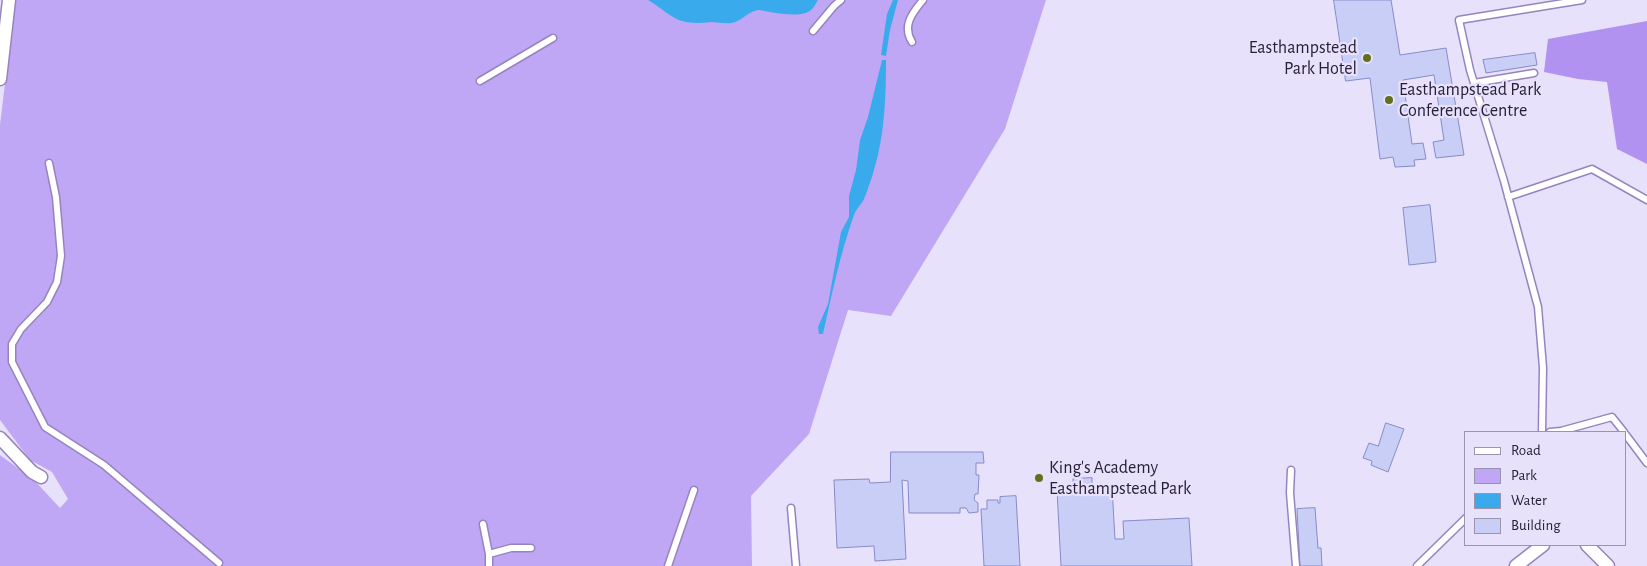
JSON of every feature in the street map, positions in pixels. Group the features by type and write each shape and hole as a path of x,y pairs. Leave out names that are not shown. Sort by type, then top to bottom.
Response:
{"street":[{"path":"0,79 9,0"},
{"path":"0,438 32,472 41,477"},
{"path":"1516,566 1542,546"},
{"path":"1588,546 1608,566"}],"lane":[{"path":"813,31 841,0"},
{"path":"912,42 908,36 908,22 915,9 923,0"},
{"path":"1542,431 1543,368 1538,307 1504,181 1474,83 1460,20 1582,0"},
{"path":"480,81 553,38"},
{"path":"1474,83 1534,73"},
{"path":"49,163 56,197 62,256 57,282 46,302 21,329 12,344 12,362 44,427 104,465 219,563"},
{"path":"1508,197 1592,169 1647,200"},
{"path":"1561,431 1612,417 1623,431"},
{"path":"1627,437 1647,463"},
{"path":"1291,470 1290,493 1296,566"},
{"path":"668,566 694,490"},
{"path":"792,508 796,566"},
{"path":"1417,566 1464,520"},
{"path":"483,524 489,554 489,566"},
{"path":"489,554 511,548 532,548"}],"green space":[{"path":"15,0 1046,0 1005,129 891,316 848,310 809,434 751,496 752,566 0,566 0,455 34,480 60,508 68,499 52,472 30,460 0,420 0,125"}],"shaded area":[{"path":"1647,21 1647,164 1617,149 1607,82 1578,79 1544,72 1548,39"}],"water":[{"path":"648,0 818,0 812,9 806,13 786,14 759,10 751,12 735,22 690,23 676,19"},
{"path":"893,0 898,0 890,30 886,56 881,55 887,14"},
{"path":"882,60 886,60 885,96 878,155 866,194 855,213 849,230 823,334 819,334 818,327 828,304 841,232 849,217 849,196 856,170 860,140 868,117"}],"building":[{"name":"Easthampstead Park Conference Centre","path":"1334,0 1391,0 1400,55 1446,48 1464,155 1436,158 1433,142 1444,140 1434,75 1403,80 1412,144 1423,143 1426,159 1414,160 1415,166 1395,167 1393,157 1380,159 1370,78 1346,81"},
{"path":"1535,53 1537,65 1486,73 1483,60"},
{"path":"1430,205 1436,262 1409,265 1403,208"},
{"path":"1386,423 1404,429 1388,472 1371,465 1372,461 1363,458 1369,443 1378,446"},
{"path":"891,452 983,452 984,463 976,463 976,475 979,475 978,494 975,494 974,500 978,503 978,512 969,513 966,508 960,508 960,513 909,513 908,481 902,480 906,559 875,561 874,546 837,548 834,480 869,479 870,483 890,482"},
{"path":"1092,478 1092,488 1112,487 1115,539 1124,539 1123,521 1189,518 1192,566 1061,566 1057,490 1073,489 1073,479"},
{"path":"1016,496 1020,566 984,566 981,509 987,509 987,500 998,500 998,503 1000,503 1000,497"},
{"path":"1315,508 1318,548 1321,548 1322,566 1300,566 1297,509"}],"place":[{"name":"Easthampstead Park Hotel","path":"1367,58"},
{"name":"Easthampstead Park Conference Centre","path":"1389,100"},
{"name":"King's Academy Easthampstead Park","path":"1039,478"}]}
